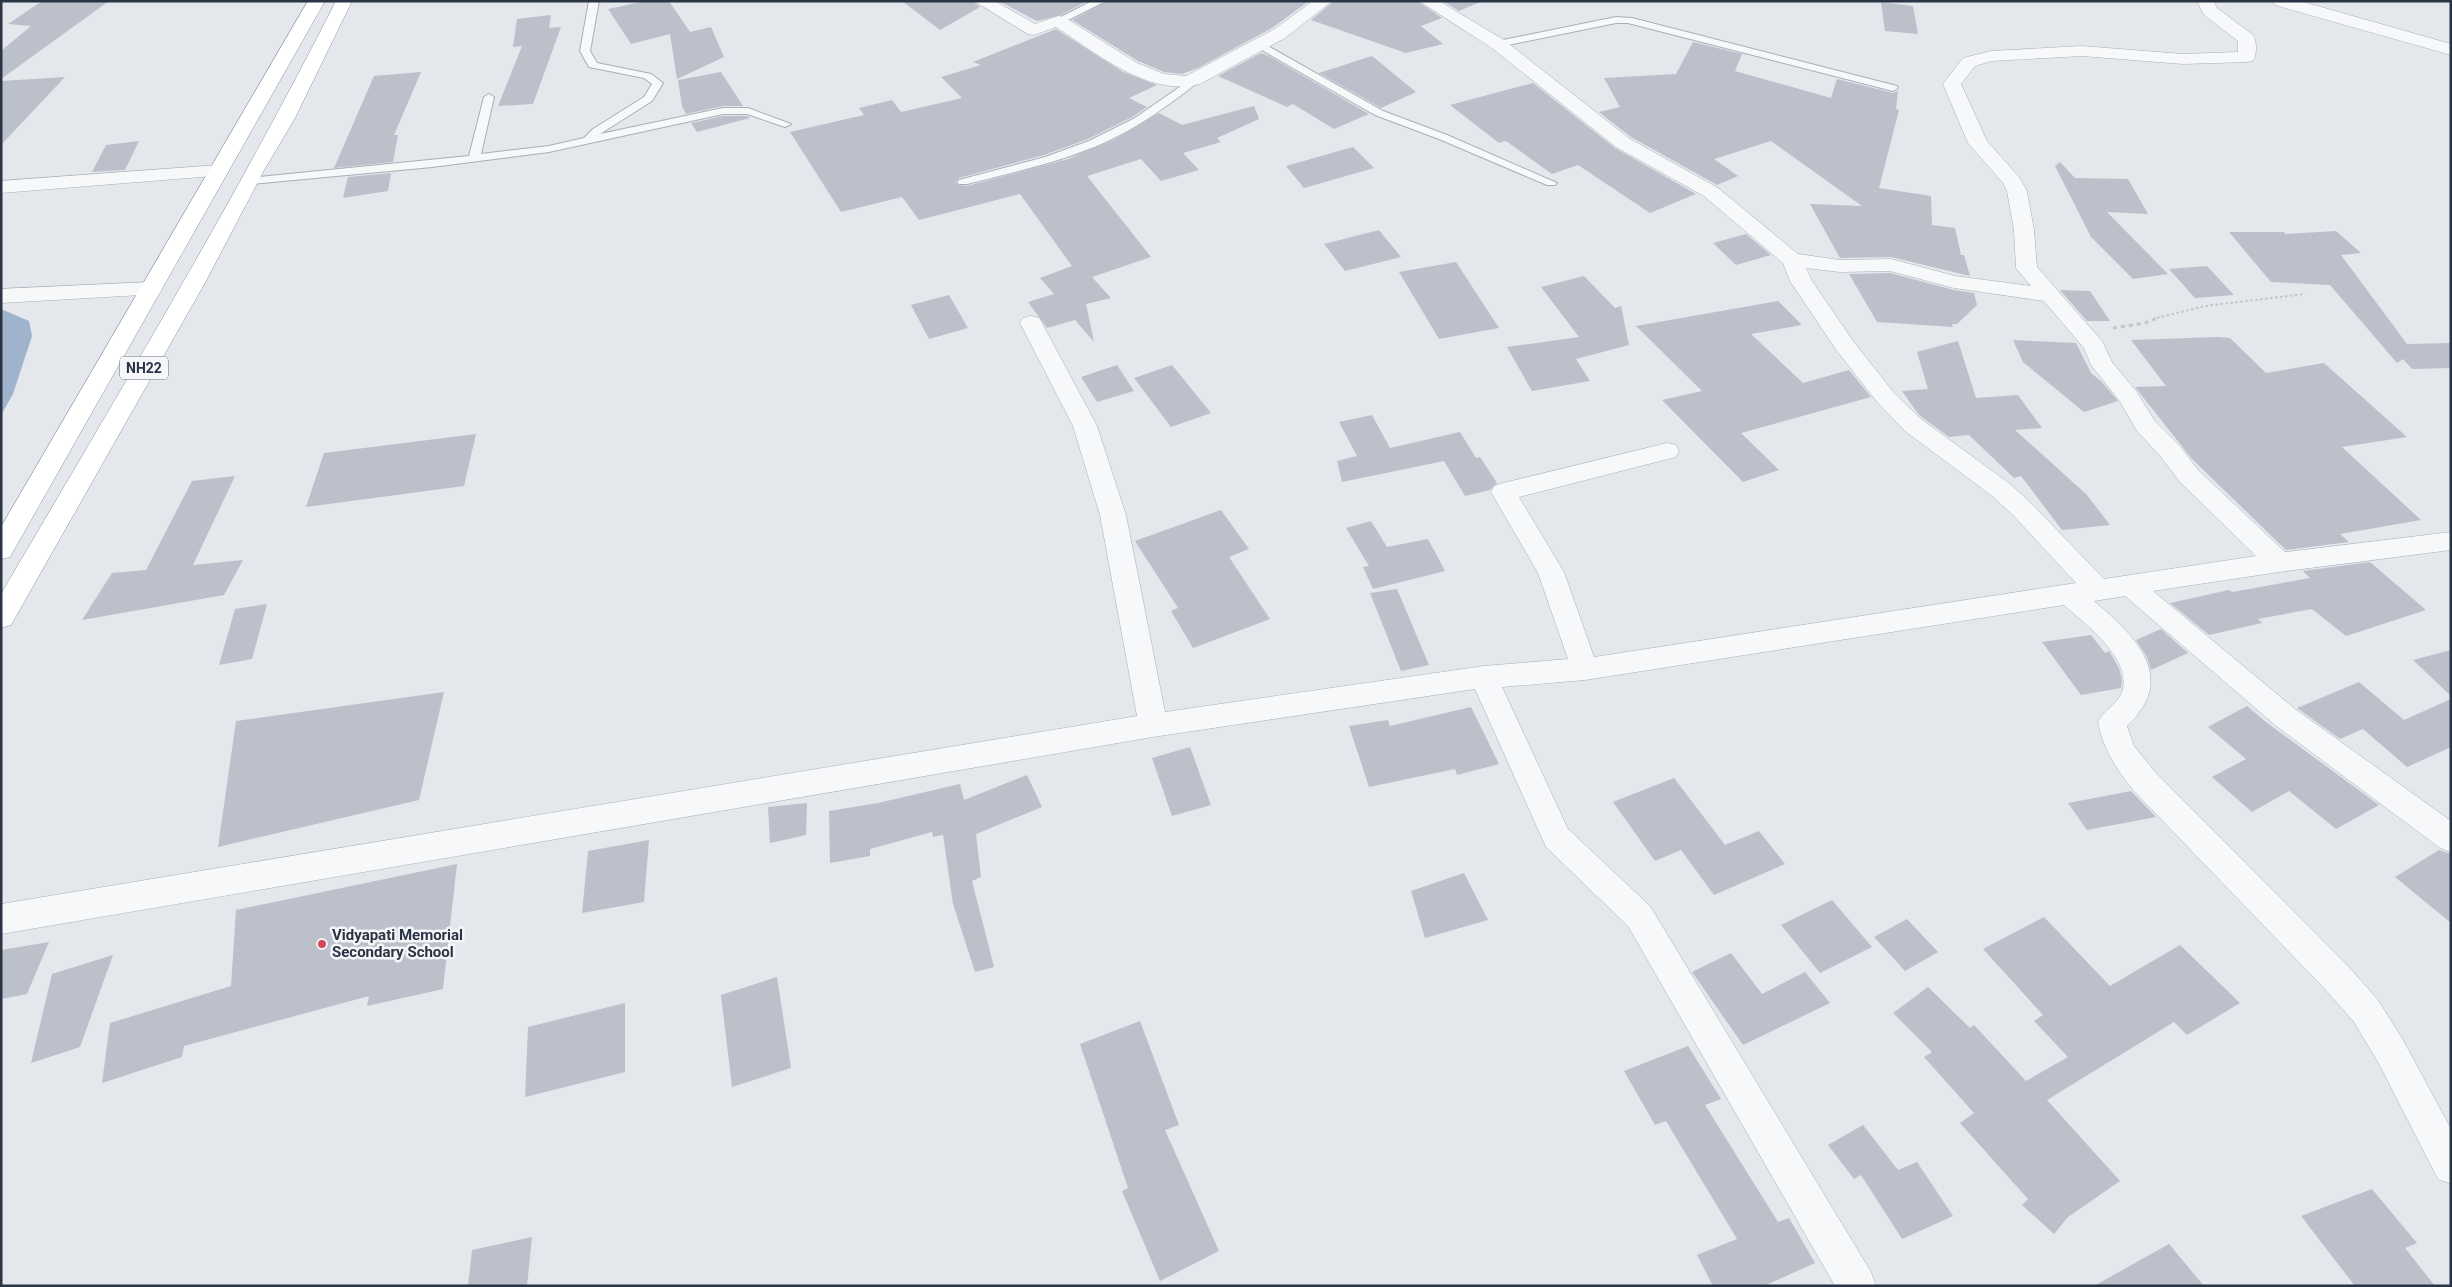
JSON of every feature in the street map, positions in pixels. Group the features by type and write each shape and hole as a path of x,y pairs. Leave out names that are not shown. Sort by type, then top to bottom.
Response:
{"highway":[{"name":"NH22","path":"2,548 318,1"},
{"name":"NH22","path":"1,618 286,118 344,1"}],"street":[{"path":"982,1 1034,30 1058,21 1139,70 1174,82 1194,80 1279,34 1324,1"},
{"path":"1427,1 1498,44 1622,143 1711,192 1792,260 1802,281 1844,346 1886,398 1913,425 2000,490 2022,509 2131,658 2139,674 2136,695 2112,722 2114,737 2124,757 2145,782 2335,976 2366,1011 2391,1052 2451,1166"},
{"path":"2205,1 2210,11 2247,39 2247,56 2183,59 2082,51 1991,56 1969,62 1952,84 1978,143 2012,181 2017,191 2024,230 2027,268 2094,346 2102,365 2128,396 2145,425 2170,451 2189,476 2279,562"},
{"path":"2281,1 2451,50"},
{"path":"1,187 219,172"},
{"path":"1792,260 1840,266 1891,265 1954,282 2051,295"},
{"path":"1,296 151,289"},
{"path":"1031,323 1085,426 1113,515 1153,725"},
{"path":"1585,669 1551,572 1504,492 1667,450"},
{"path":"1,918 1153,725 1484,677 1585,669 2279,562 2451,541"},
{"path":"2132,584 2142,597 2285,717 2451,839"},
{"path":"1484,677 1557,838 1640,916 1857,1286"}],"lane":[{"path":"587,142 592,135 650,99 656,92 658,83 648,76 593,65 585,51 594,1"},
{"path":"1058,21 1101,1"},
{"path":"1498,44 1616,20 1628,20 1893,88"},
{"path":"1259,44 1379,113 1444,137 1551,183"},
{"path":"963,182 1077,150 1100,140 1162,106 1194,80"},
{"path":"474,159 489,97"},
{"path":"250,181 474,159 587,142 723,111 748,111 785,124"}],"path":[{"path":"2083,333 2103,328 2145,323 2161,316 2205,306 2305,294"}],"water":[{"path":"1,309 29,321 32,336 13,394 1,415"}],"building":[{"path":"42,1 109,1 1,79 1,51 31,26 8,24"},
{"path":"646,1 669,1 690,32 711,27 724,57 677,79 670,34 631,44 608,9"},
{"path":"902,1 972,1 980,7 940,30"},
{"path":"999,1 1087,1 1061,15 1037,21"},
{"path":"1108,1 1309,1 1272,28 1198,68 1182,74 1164,72 1138,61 1072,20"},
{"path":"1334,1 1417,1 1442,18 1421,26 1443,44 1406,53 1311,20"},
{"path":"1443,1 1480,1 1480,2 1459,11"},
{"path":"1881,2 1913,6 1918,34 1885,31"},
{"path":"551,15 549,28 561,27 533,104 498,106 522,46 513,47 517,19"},
{"path":"1056,29 1123,72 1157,85 1129,98 1147,107 1134,116 1088,139 1044,155 959,178 955,182 958,185 967,186 1068,159 1113,140 1159,113 1182,125 1254,106 1259,119 1217,138 1221,142 1183,153 1199,170 1161,181 1141,159 1087,176 1151,257 1092,277 1111,298 1086,304 1094,342 1075,320 1047,328 1028,302 1054,294 1040,278 1072,266 1020,194 919,220 902,197 841,212 790,132 864,115 859,108 892,100 901,112 962,98 941,77 981,65 973,62"},
{"path":"1693,42 1742,54 1735,71 1831,98 1837,79 1893,93 1898,91 1896,109 1899,110 1879,188 1931,196 1932,225 1955,228 1961,255 1964,255 1970,276 1891,257 1840,258 1810,204 1862,206 1771,141 1714,159 1738,176 1717,185 1631,137 1599,112 1620,107 1604,78 1676,74"},
{"path":"1261,53 1369,114 1334,129 1293,104 1287,107 1218,76"},
{"path":"1372,56 1416,92 1381,108 1319,73"},
{"path":"421,72 394,135 398,135 393,162 334,168 374,76"},
{"path":"721,72 743,106 723,106 686,114 682,106 678,80"},
{"path":"65,77 1,145 1,81"},
{"path":"1533,83 1615,148 1696,194 1650,213 1578,165 1552,174 1506,141 1499,143 1450,105"},
{"path":"723,116 747,116 750,118 697,132 691,123"},
{"path":"139,141 125,170 92,172 106,145"},
{"path":"1353,147 1374,168 1304,188 1286,166"},
{"path":"2060,162 2075,178 2128,179 2148,214 2107,212 2168,274 2133,279 2091,237 2055,166"},
{"path":"391,173 388,191 343,198 348,177"},
{"path":"1379,230 1401,257 1345,271 1324,244"},
{"path":"2336,231 2361,253 2341,255 2407,344 2451,343 2451,368 2412,369 2403,359 2397,363 2330,285 2271,282 2229,232 2284,232 2285,234"},
{"path":"1746,234 1771,255 1736,265 1713,243"},
{"path":"1456,262 1499,328 1439,339 1399,272"},
{"path":"2207,266 2234,295 2195,298 2169,269"},
{"path":"1890,273 1954,290 1974,293 1977,305 1957,324 1952,324 1953,327 1877,322 1849,274"},
{"path":"1584,276 1615,308 1621,306 1629,345 1576,359 1590,381 1532,391 1507,347 1579,337 1541,287"},
{"path":"2060,290 2090,291 2110,321 2087,321"},
{"path":"949,295 968,328 929,339 911,305"},
{"path":"1778,301 1802,325 1751,334 1803,383 1849,370 1871,397 1741,433 1779,470 1743,482 1662,400 1702,391 1636,326"},
{"path":"2230,338 2266,373 2324,363 2407,437 2342,447 2421,520 2340,534 2349,542 2286,550 2192,459 2135,387 2166,386 2131,340"},
{"path":"2013,340 2076,343 2091,373 2102,382 2118,401 2084,412 2023,362"},
{"path":"1958,341 1976,398 2018,395 2042,428 2015,430 2087,495 2110,525 2062,530 2021,476 2014,478 1969,435 1949,437 1919,415 1902,391 1928,389 1917,352"},
{"path":"1117,365 1134,391 1097,402 1081,377"},
{"path":"1172,365 1211,413 1171,427 1134,378"},
{"path":"1372,415 1390,448 1460,432 1476,458 1480,457 1497,483 1490,490 1465,496 1444,461 1342,482 1337,461 1357,456 1339,422"},
{"path":"476,434 464,486 306,507 324,453"},
{"path":"235,476 193,565 243,560 224,595 82,620 112,573 146,570 192,481"},
{"path":"1221,510 1249,549 1229,557 1270,619 1193,648 1171,611 1178,608 1135,541"},
{"path":"1371,521 1387,547 1428,539 1445,571 1373,589 1363,567 1369,566 1346,528"},
{"path":"2370,562 2426,610 2346,636 2312,609 2258,619 2262,623 2209,635 2170,603 2229,590 2232,592 2310,578 2303,571"},
{"path":"1397,589 1429,665 1401,671 1370,593"},
{"path":"267,604 252,659 219,665 235,609"},
{"path":"2161,629 2188,653 2151,670 2147,657 2136,640"},
{"path":"2091,635 2105,653 2109,651 2119,668 2122,680 2121,688 2081,695 2042,642"},
{"path":"2451,650 2451,696 2413,660"},
{"path":"2359,682 2404,720 2451,699 2451,747 2407,767 2363,729 2340,739 2297,708"},
{"path":"444,692 419,800 218,847 236,721"},
{"path":"2247,706 2379,805 2336,829 2289,791 2252,812 2212,777 2246,759 2208,727"},
{"path":"1471,707 1499,764 1457,775 1455,769 1369,787 1349,726 1388,720 1390,726"},
{"path":"1190,747 1211,805 1172,816 1152,758"},
{"path":"1027,775 1042,807 976,834 981,877 972,881 994,967 975,972 953,904 943,835 933,837 932,832 870,849 870,856 830,863 829,811 878,803 960,784 964,800"},
{"path":"1674,778 1725,845 1759,831 1785,864 1714,895 1681,850 1655,861 1613,802"},
{"path":"2131,791 2156,817 2087,830 2068,803"},
{"path":"807,803 806,835 770,843 768,807"},
{"path":"649,840 644,902 582,913 588,851"},
{"path":"2439,850 2451,854 2451,923 2395,877"},
{"path":"457,864 443,989 367,1006 369,996 184,1046 182,1057 102,1083 110,1023 231,986 236,910"},
{"path":"1464,873 1488,920 1425,938 1411,891"},
{"path":"1832,900 1872,947 1820,973 1781,925"},
{"path":"2044,917 2110,986 2180,945 2240,1003 2187,1035 2174,1022 2047,1100 2120,1181 2068,1217 2054,1234 2022,1205 2028,1199 1960,1123 1974,1113 1924,1057 1932,1052 1893,1013 1928,987 1970,1028 1974,1025 2026,1081 2068,1057 2034,1021 2043,1015 1983,949"},
{"path":"1907,919 1938,952 1905,971 1874,937"},
{"path":"49,942 27,994 1,999 1,950"},
{"path":"1731,953 1762,994 1805,972 1830,1003 1743,1045 1692,972"},
{"path":"113,955 80,1047 31,1063 52,974"},
{"path":"777,977 791,1068 732,1087 721,995"},
{"path":"625,1003 625,1072 525,1097 528,1027"},
{"path":"1140,1021 1179,1125 1165,1130 1219,1251 1160,1281 1122,1191 1128,1188 1080,1044"},
{"path":"1688,1046 1721,1099 1705,1105 1778,1222 1789,1218 1815,1263 1764,1286 1713,1286 1697,1255 1737,1239 1666,1121 1655,1125 1624,1071"},
{"path":"1863,1125 1898,1170 1917,1162 1953,1216 1902,1239 1861,1175 1854,1179 1828,1145"},
{"path":"2372,1189 2417,1243 2405,1248 2435,1286 2355,1286 2301,1216"},
{"path":"532,1237 527,1286 468,1286 472,1250"},
{"path":"2169,1244 2204,1286 2094,1286"}],"place":[{"name":"Vidyapati Memorial Secondary School","path":"322,944"}]}
